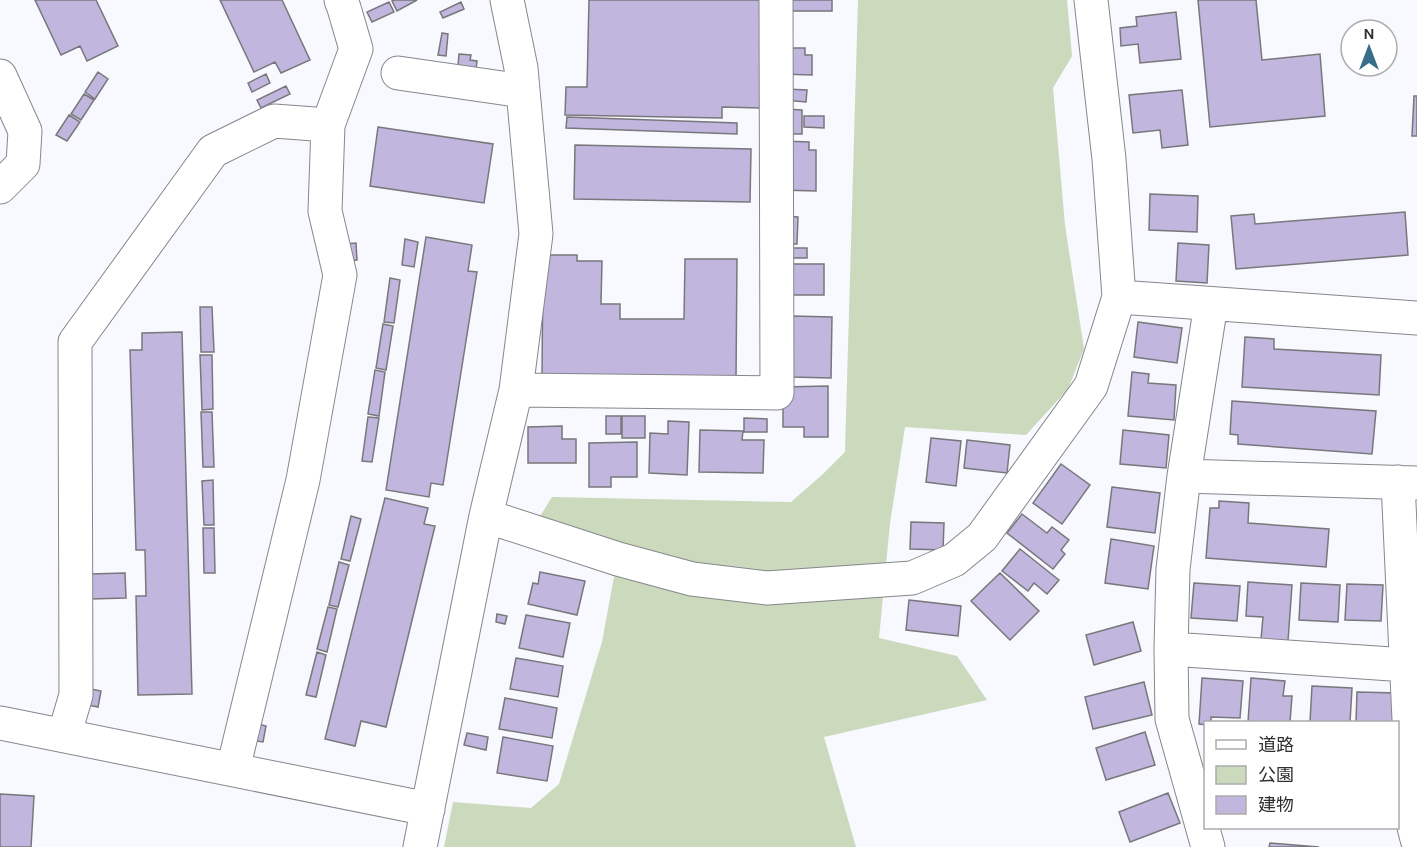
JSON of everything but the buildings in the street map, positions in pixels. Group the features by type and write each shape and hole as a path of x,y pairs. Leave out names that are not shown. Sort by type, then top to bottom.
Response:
{"street":[{"path":"234,769 303,480 340,275 325,210 328,125 356,49 340,0"},
{"path":"420,847 486,516 516,390 536,234 521,68 507,0"},
{"path":"516,390 777,393 776,0"},
{"path":"486,516 618,559 692,579 767,588 912,578 954,560 982,537 1091,386 1119,297 1109,159 1091,0"},
{"path":"398,73 523,92"},
{"path":"0,76 25,131 23,164 0,187"},
{"path":"64,736 76,695 75,342 213,151 274,121 328,125"},
{"path":"1119,297 1417,318"},
{"path":"1204,827 1172,719 1173,569 1184,476 1211,304"},
{"path":"1184,476 1407,483 1406,665 1410,830"},
{"path":"1172,649 1406,665"},
{"path":"0,723 428,809"}],"green space":[{"path":"858,0 1067,0 1072,56 1053,88 1065,225 1084,349 1068,389 1026,435 905,427 890,523 879,638 957,656 987,700 824,737 856,847 444,847 453,802 531,808 559,784 602,642 620,544 539,518 552,497 791,502 845,452"}]}
